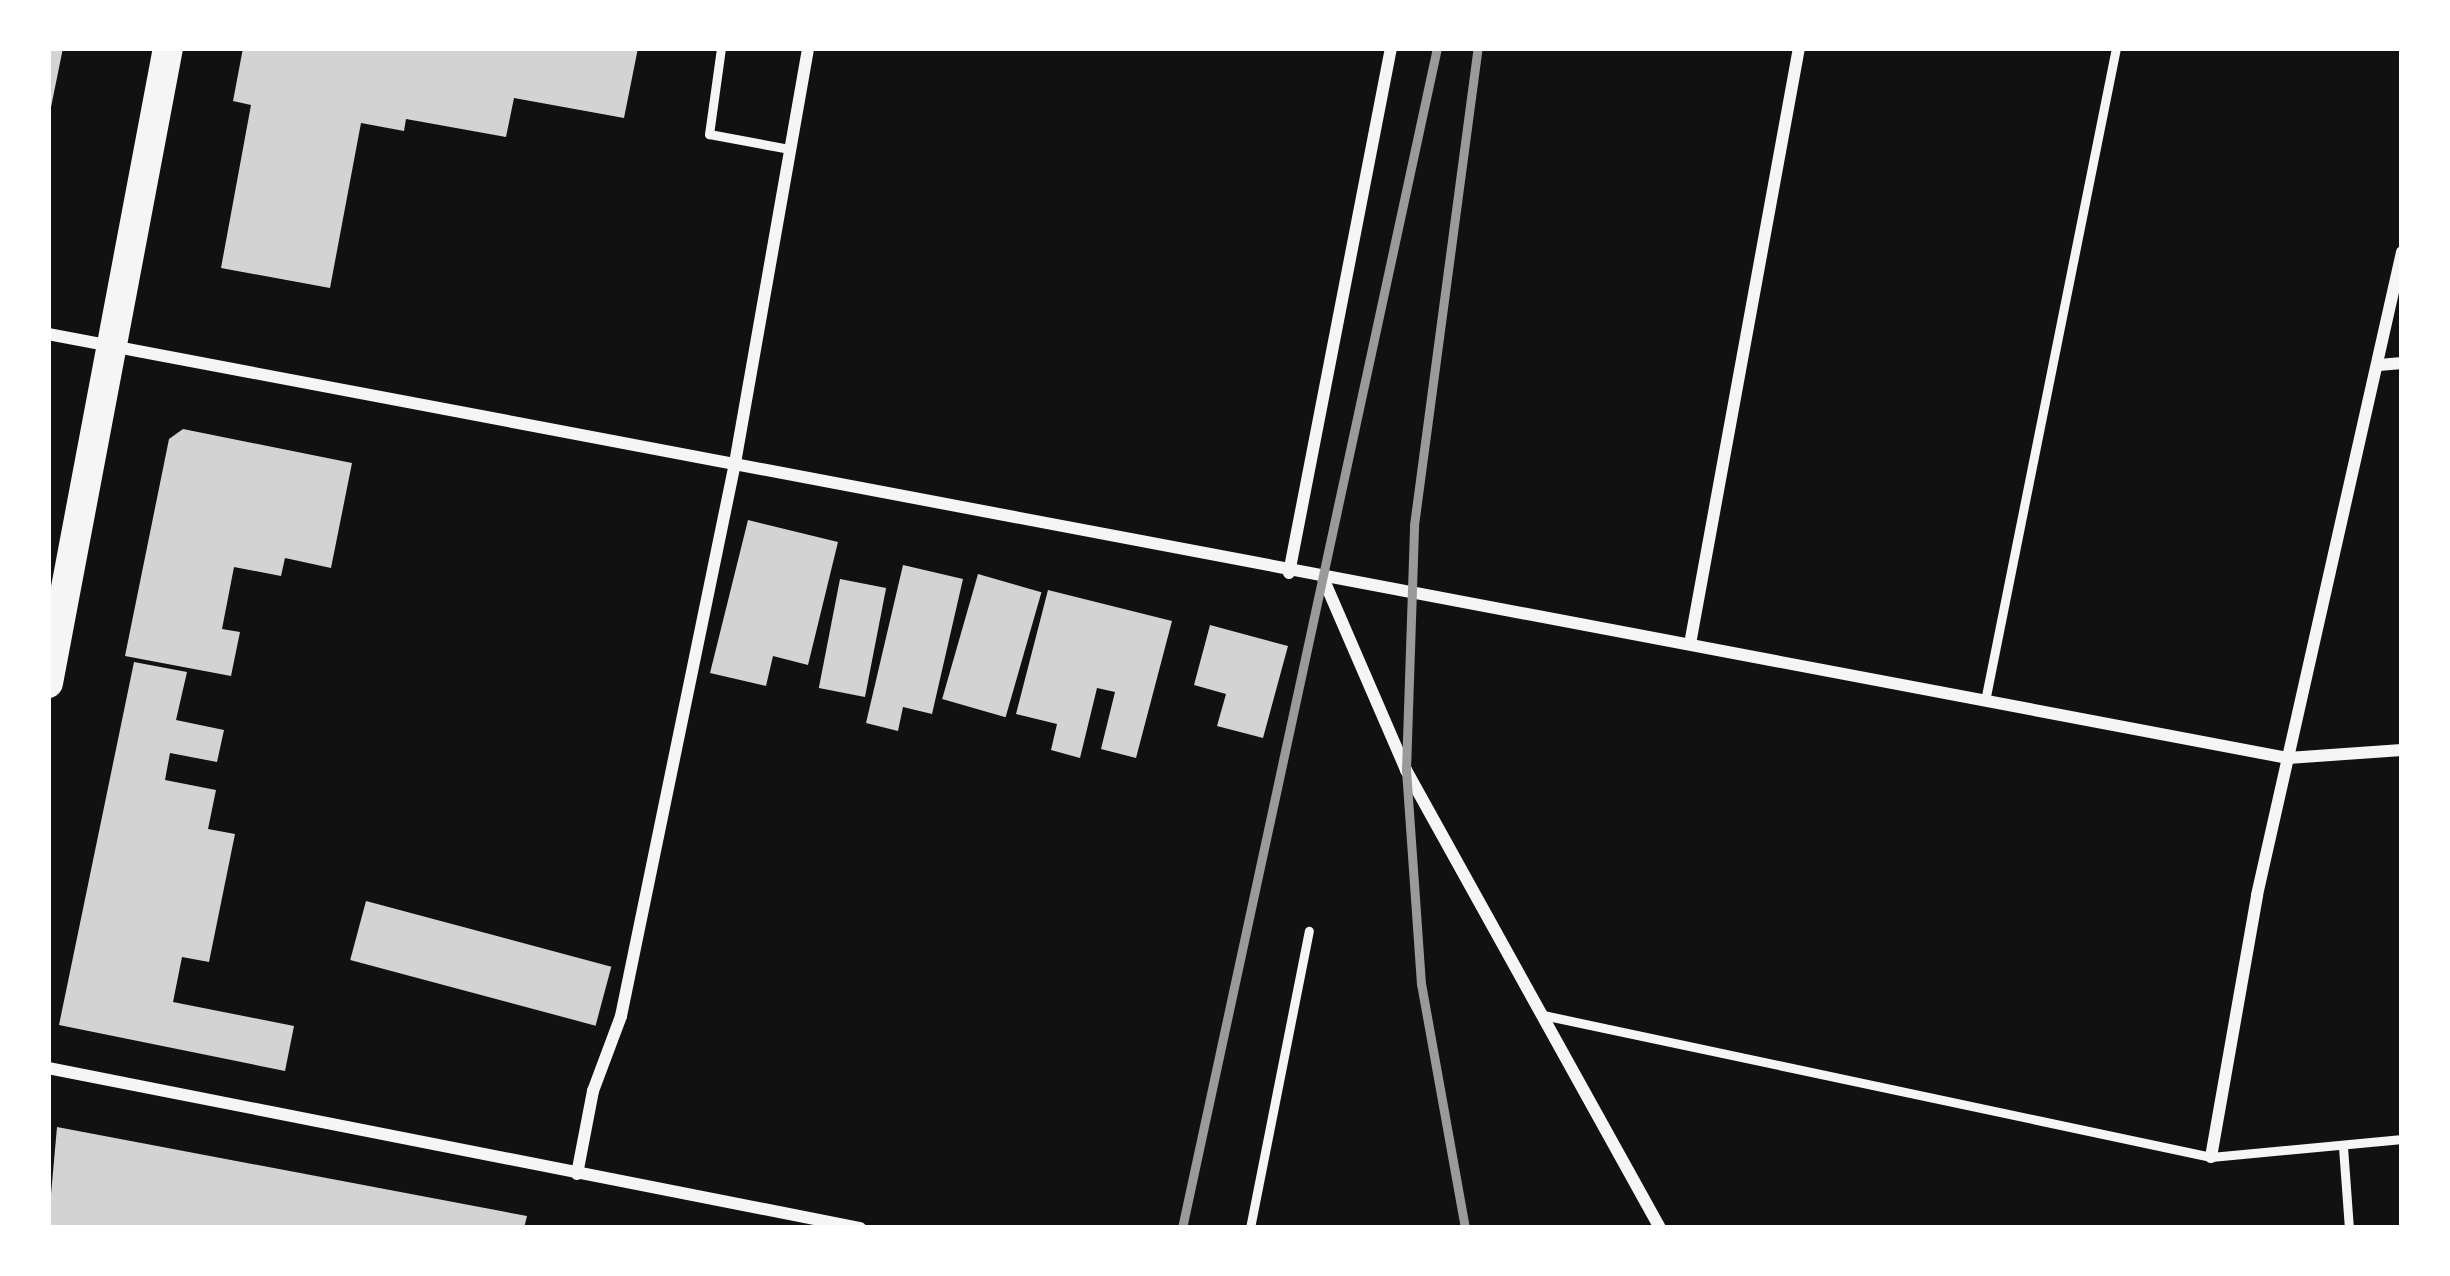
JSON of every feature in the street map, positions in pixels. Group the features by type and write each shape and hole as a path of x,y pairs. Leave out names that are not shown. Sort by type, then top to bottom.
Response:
{"main road":[{"path":"48,683 168,48"}],"street":[{"path":"577,1174 593,1091 621,1016 735,464 808,48"},
{"path":"1289,573 1390,48"},
{"path":"1690,644 1799,48"},
{"path":"2211,1157 2288,758 2402,252"},
{"path":"48,334 1289,573 2288,758 2402,750"},
{"path":"2379,365 2402,363"},
{"path":"1323,578 1406,770 1660,1228"},
{"path":"48,1068 860,1228"}],"lane":[{"path":"721,48 709,134 789,149"},
{"path":"1985,701 2116,48"},
{"path":"1250,1228 1309,931"},
{"path":"1538,1014 2211,1157 2402,1139"},
{"path":"2343,1147 2349,1228"}],"building":[{"path":"48,48 63,48 50,112 48,111"},
{"path":"243,48 638,48 624,118 514,98 506,137 406,119 404,131 361,123 330,288 221,268 251,105 233,101"},
{"path":"183,429 352,463 331,568 285,558 281,576 234,567 222,629 240,632 231,676 125,656 169,439"},
{"path":"748,520 838,542 808,665 773,656 766,686 710,673"},
{"path":"903,565 963,579 932,714 903,707 898,731 866,723"},
{"path":"978,574 1041,592 1006,717 942,699"},
{"path":"840,579 886,588 865,697 819,688"},
{"path":"1048,590 1172,621 1136,758 1101,749 1115,692 1097,688 1080,758 1051,750 1057,724 1016,714"},
{"path":"1210,625 1288,646 1263,738 1217,726 1226,694 1194,685"},
{"path":"134,662 187,672 176,720 224,730 217,762 170,753 165,780 216,790 208,829 235,834 209,962 182,957 173,1002 294,1026 285,1071 59,1025"},
{"path":"366,901 611,967 596,1026 350,960"},
{"path":"57,1127 527,1216 524,1228 48,1228"}],"railway":[{"path":"1182,1228 1437,48"},
{"path":"1465,1228 1421,984 1406,770 1414,525 1478,48"}]}
